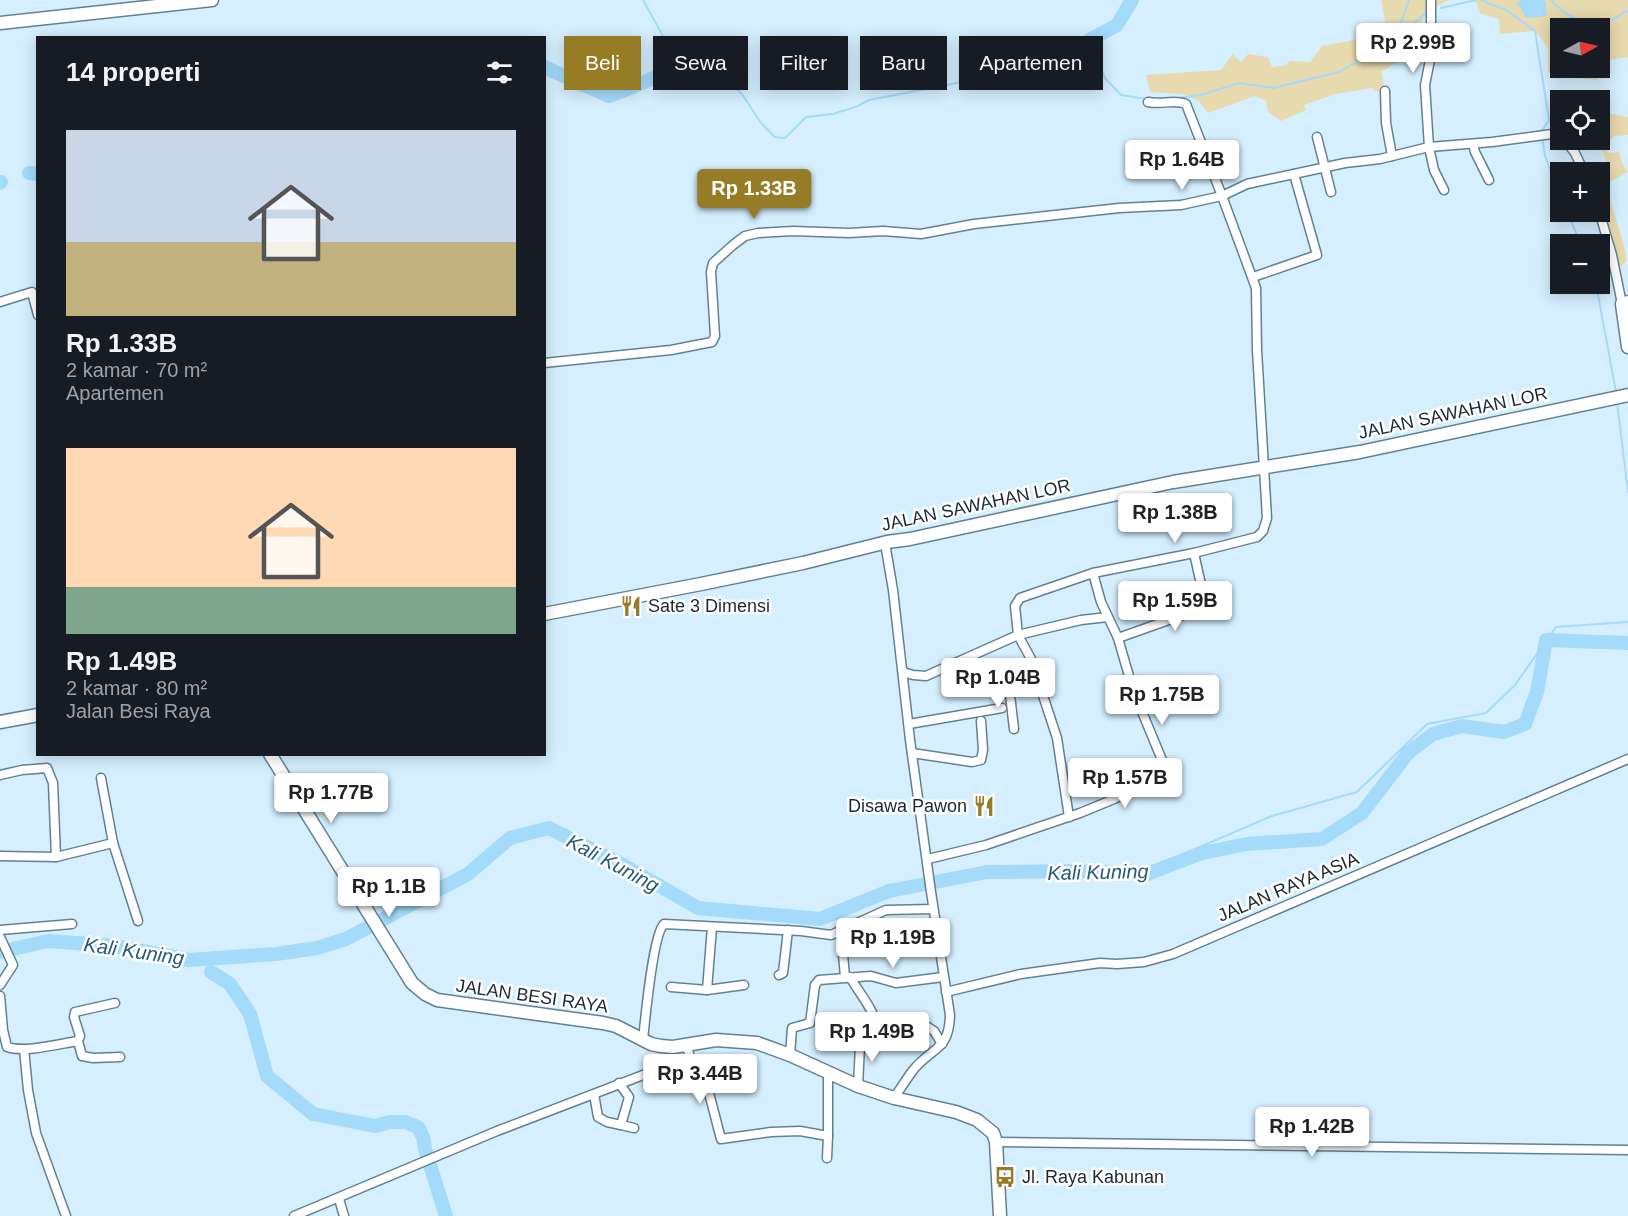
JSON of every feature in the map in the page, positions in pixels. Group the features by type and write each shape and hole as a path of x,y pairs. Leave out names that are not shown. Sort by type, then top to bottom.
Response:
{"main road":[{"path":"0,23 210,0"},
{"path":"1625,303 1628,347"},
{"name":"JALAN SAWAHAN LOR","path":"546,614 802,563 885,543 1173,482 1360,452 1628,395"},
{"path":"0,722 36,715"},
{"name":"JALAN BESI RAYA","path":"271,756 412,983 425,994 437,1000 603,1023 661,1046 716,1040 746,1041 767,1046 858,1086 894,1098 956,1112 977,1120 993,1133 996,1142"},
{"path":"996,1142 1000,1216"}],"street":[{"path":"1431,0 1433,16 1431,55 1425,85 1429,147 1432,164 1444,190"},
{"path":"1386,92 1386,123 1392,156"},
{"path":"1069,817 1057,738 1031,659 1018,635 1015,606 1020,598 1093,573 1194,553 1257,537 1263,531 1267,518 1257,350 1256,288 1253,277 1186,104 1180,101 1159,104 1148,102"},
{"path":"546,363 671,350 712,342 715,336 711,272 713,263 745,236 758,233 883,231 921,234 974,224 1119,208 1181,205 1222,196 1247,184 1429,147 1550,134"},
{"path":"1317,137 1331,192"},
{"path":"1473,144 1479,162 1489,180"},
{"path":"1253,277 1317,255 1294,174"},
{"path":"1602,222 1625,303"},
{"path":"0,302 35,291"},
{"path":"885,543 933,909 950,1015 949,1031 942,1044 914,1069 894,1098"},
{"path":"1118,638 1197,610 1204,598 1194,553"},
{"path":"928,859 986,845 1069,817 1114,799 1167,772 1132,690 1118,638 1101,602 1093,573"},
{"path":"903,672 926,676 1018,635 1081,620 1108,617"},
{"path":"1014,729 1009,686 1037,677"},
{"path":"909,724 1002,708"},
{"path":"912,753 972,762 981,760 983,750 981,721"},
{"name":"JALAN RAYA ASIA","path":"946,992 1021,974 1100,963 1144,962 1173,954 1628,759"},
{"path":"0,775 21,770 47,768 53,783 56,857"},
{"path":"101,778 113,843 138,921"},
{"path":"0,856 56,857 113,843"},
{"path":"643,1040 660,927 665,924 788,930 831,935 886,910 933,909"},
{"path":"0,930 72,924"},
{"path":"707,990 712,927"},
{"path":"779,975 783,973 788,930"},
{"path":"841,931 847,977 870,1007 878,1032 872,1041 860,1045 858,1086"},
{"path":"0,937 13,965 0,985"},
{"path":"790,1055 792,1028 807,1026 811,1020 816,982 822,979 876,977 896,983 943,977"},
{"path":"671,987 707,990 744,985"},
{"path":"0,996 2,1031 7,1047 24,1049 78,1041"},
{"path":"115,1003 75,1012 74,1017 80,1036 78,1041 81,1055 120,1057"},
{"path":"925,1025 934,1031 942,1044"},
{"path":"686,1044 690,1057 709,1093 721,1139 771,1132 800,1131 828,1136"},
{"path":"24,1049 28,1090 36,1133 66,1216"},
{"path":"294,1216 477,1139 690,1057"},
{"path":"827,1158 828,1073"},
{"path":"620,1083 629,1097 621,1125"},
{"path":"594,1094 598,1117 607,1122 634,1128"},
{"path":"996,1142 1628,1150"},
{"path":"339,1199 344,1216"}],"shaded area":[{"path":"1381,0 1450,0 1430,11 1417,29 1409,32 1410,38 1399,39 1401,59 1381,72 1385,89 1375,92 1372,88 1336,94 1304,105 1306,110 1281,121 1268,112 1266,101 1255,96 1208,113 1199,101 1182,94 1150,92 1146,75 1221,70 1233,54 1241,62 1248,54 1268,57 1272,67 1285,65 1290,61 1310,62 1322,46 1354,40 1385,22"},
{"path":"1475,0 1628,0 1628,57 1610,60 1610,18 1550,18 1550,73 1548,72 1548,48 1535,31 1500,34 1499,19 1481,14"},
{"path":"1610,114 1628,117 1628,135 1614,136 1610,140"},
{"path":"1602,150 1607,150 1608,153 1619,152 1628,172 1610,182 1610,162 1607,162"},
{"path":"1610,198 1621,233 1626,262 1615,270 1610,252 1610,234 1605,234 1602,222 1610,222"}],"water":[{"path":"1522,0 1545,0 1547,16 1526,18 1516,3"}],"waterway":[{"path":"643,0 664,38 688,64 698,70 716,72 742,94 761,123 775,137 785,138 806,117 833,114 869,100 957,83 998,70 1020,59 1079,46 1100,66 1105,78 1121,95 1146,99"},
{"path":"1097,36 1117,25 1132,0"},
{"path":"1395,40 1409,0"},
{"path":"1441,8 1476,0"},
{"path":"1481,0 1508,11 1535,31 1549,120 1541,132"},
{"path":"1551,0 1569,16 1587,23 1606,22 1628,10"},
{"path":"1179,98 1201,95 1239,83 1273,88 1339,72 1395,40 1428,11"},
{"path":"546,68 609,96 653,79"},
{"path":"1542,137 1550,169"},
{"path":"29,173 36,174"},
{"path":"1571,222 1577,234"},
{"path":"1598,294 1616,392"},
{"path":"1617,402 1628,492"},
{"path":"1140,871 1272,816 1357,792 1427,724 1486,713 1515,685 1556,627 1628,622"},
{"name":"Kali Kuning","path":"0,952 48,941 115,946 189,960 276,954 317,948 346,939 468,874 510,838 549,828 625,866 698,908 820,919 889,891 987,872 1075,871 1147,874 1202,853 1247,844 1322,839 1362,813 1408,753 1433,734 1462,726 1504,732 1525,724 1537,692 1546,640 1628,643"},
{"path":"211,972 230,984 250,1014 267,1076 313,1114 375,1126 390,1122 405,1122 418,1127 446,1216"}],"place":[{"name":"Sate 3 Dimensi","path":"631,606"},
{"name":"Disawa Pawon","path":"984,806"},
{"name":"Jl. Raya Kabunan","path":"1005,1177"}]}
